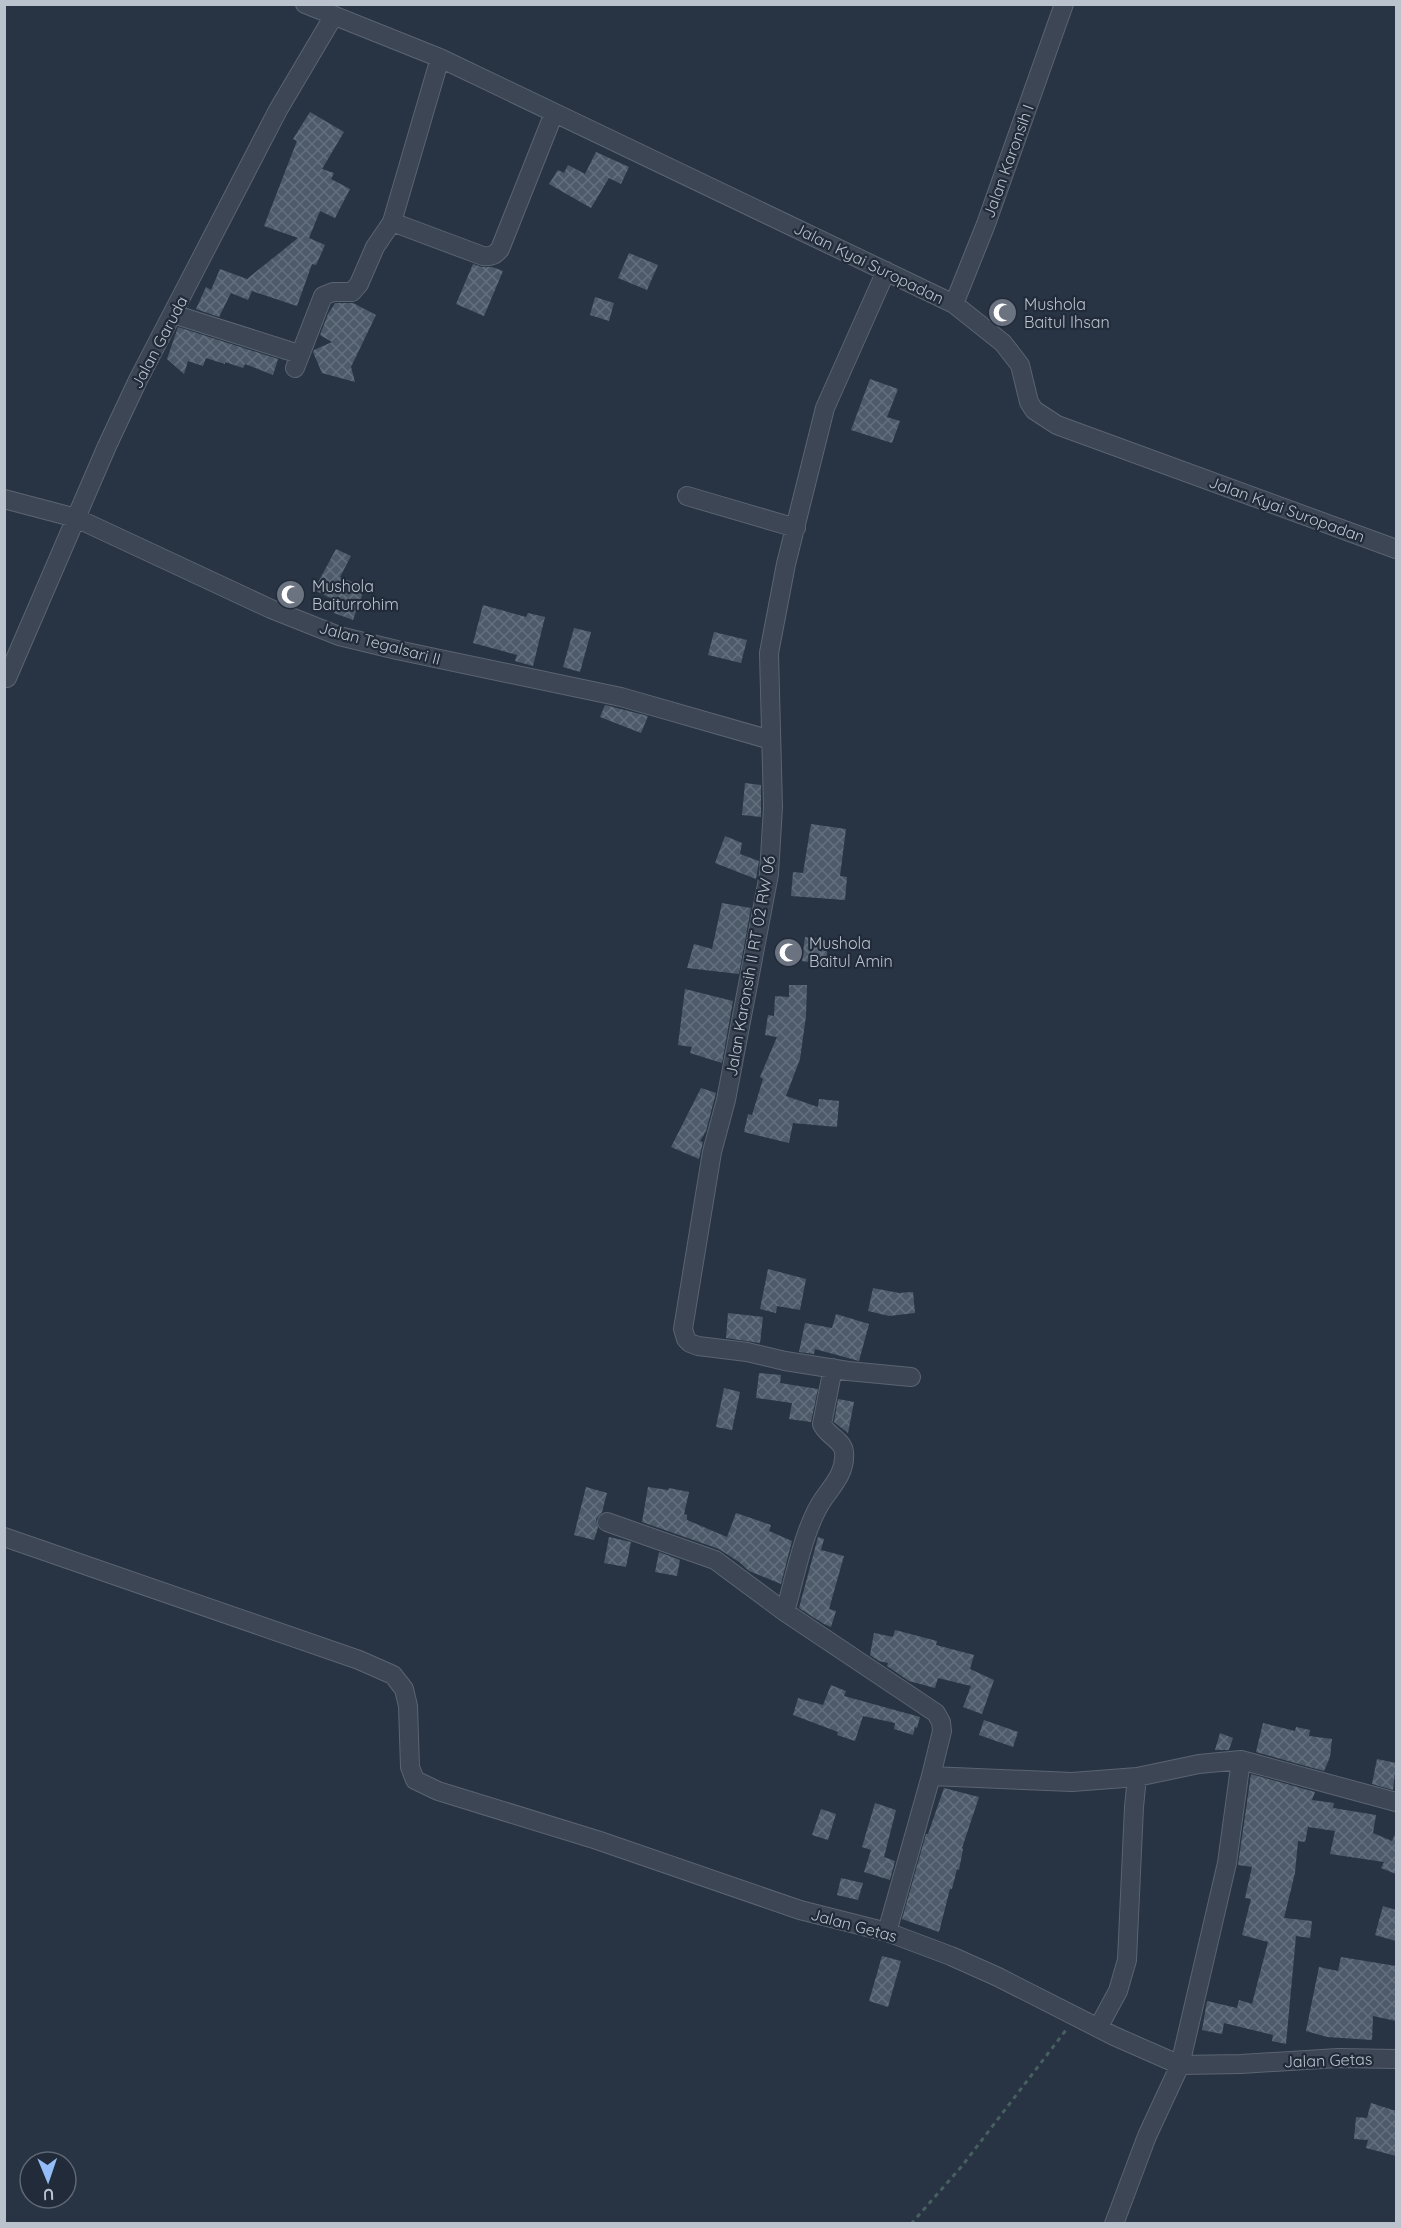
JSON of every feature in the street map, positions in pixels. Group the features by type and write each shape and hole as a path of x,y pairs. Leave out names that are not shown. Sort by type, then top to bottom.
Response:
{"street":[{"name":"Jalan Kyai Suropadan","path":"305,4 440,58 954,304 1002,343 1015,357 1022,370 1029,402 1042,416 1057,424 1396,549"},
{"name":"Jalan Karonsih I","path":"954,304 986,224 1061,11"},
{"name":"Jalan Garuda","path":"7,678 138,380 278,110 333,17"},
{"path":"173,314 297,361 323,296 333,292 352,292 354,290 375,248 393,222 440,58"},
{"path":"393,222 483,256 495,254 500,249 554,112"},
{"name":"Jalan Karonsih II RT 02 RW 06","path":"886,271 825,408 786,564 769,653 773,807 769,874 726,1100 712,1152 683,1329 686,1339 698,1346 747,1352 833,1368 911,1377"},
{"path":"687,496 796,528"},
{"name":"Jalan Tegalsari II","path":"4,499 76,518 271,609 339,636 621,697 771,740"},
{"path":"785,1612 815,1512 841,1473 844,1459 844,1448 824,1431 822,1424 833,1368"},
{"path":"607,1522 714,1560 785,1612 936,1713 941,1722 942,1731 887,1932"},
{"name":"Jalan Getas","path":"4,1537 359,1660 393,1675 404,1689 408,1706 410,1767 415,1780 470,1801 597,1840 800,1910 887,1932 970,1964 1098,2028 1180,2065 1338,2058 1396,2059"},
{"path":"931,1776 1056,1782 1137,1778 1199,1764 1241,1760 1396,1802"},
{"path":"1114,2223 1147,2136 1180,2065 1227,1863 1241,1760"},
{"path":"1098,2028 1118,1991 1127,1960 1137,1778"}],"path":[{"path":"911,2223 962,2166 1076,2017"}],"building":[{"path":"310,112 344,132 322,169 334,173 331,179 350,189 335,218 320,211 309,238 325,245 316,265 312,264 297,306 252,291 248,300 231,293 219,317 196,309 206,287 211,290 220,269 247,279 298,238 264,226 297,141 293,139"},
{"path":"596,152 629,167 621,184 609,178 591,208 549,184 558,170 564,173 568,165 585,174"},
{"path":"629,253 658,265 647,290 618,278"},
{"path":"473,264 503,271 484,316 456,304"},
{"path":"595,297 614,303 609,321 590,315"},
{"path":"335,303 353,303 376,315 351,367 355,382 322,373 313,352 332,342 320,335"},
{"path":"178,327 278,359 273,375 245,364 243,368 206,358 203,366 188,361 184,374 167,359"},
{"path":"870,379 898,389 887,417 900,421 892,443 851,430"},
{"path":"336,549 351,556 340,577 365,587 353,620 334,613 339,602 314,590"},
{"path":"483,605 526,617 528,613 545,617 533,666 515,661 517,655 473,643"},
{"path":"574,628 591,632 580,672 563,667"},
{"path":"714,632 747,640 741,663 708,655"},
{"path":"605,705 648,716 641,733 600,717"},
{"path":"745,783 761,785 761,817 742,815"},
{"path":"811,824 846,829 840,876 847,877 845,900 791,896 793,872 803,873"},
{"path":"725,836 742,843 740,854 759,861 756,879 715,863"},
{"path":"722,903 751,908 739,974 687,968 694,944 712,949"},
{"path":"805,937 828,940 826,964 802,961"},
{"path":"789,985 807,985 806,1016 800,1059 786,1096 818,1107 819,1099 839,1101 837,1127 793,1123 789,1143 744,1132 748,1114 752,1115 763,1079 760,1077 777,1037 765,1035 768,1015 774,1016 775,996 789,997"},
{"path":"685,989 733,1001 722,1063 690,1053 692,1047 678,1045"},
{"path":"701,1088 716,1093 706,1131 700,1141 703,1142 699,1159 671,1147"},
{"path":"768,1269 806,1279 800,1310 777,1306 776,1313 760,1309"},
{"path":"873,1288 899,1293 913,1292 915,1313 889,1316 868,1311"},
{"path":"728,1313 763,1317 760,1343 726,1338"},
{"path":"836,1314 869,1324 859,1361 815,1349 814,1354 799,1352 805,1323 832,1328"},
{"path":"759,1373 781,1375 780,1383 818,1389 811,1422 789,1419 792,1403 756,1398"},
{"path":"724,1388 740,1392 732,1430 716,1427"},
{"path":"838,1399 854,1402 848,1433 834,1422"},
{"path":"586,1487 607,1493 602,1512 596,1519 598,1528 594,1540 574,1535"},
{"path":"648,1487 689,1492 684,1514 687,1515 687,1520 727,1537 736,1513 771,1525 769,1531 792,1541 781,1584 749,1571 719,1549 642,1522"},
{"path":"609,1537 631,1542 626,1567 604,1563"},
{"path":"818,1537 824,1539 821,1550 844,1556 829,1609 836,1611 831,1627 799,1608"},
{"path":"659,1552 680,1560 677,1576 655,1572"},
{"path":"895,1630 937,1641 936,1645 974,1655 970,1669 994,1680 982,1714 963,1707 971,1686 938,1678 935,1688 909,1681 887,1666 888,1663 879,1661 870,1655 874,1633 893,1637"},
{"path":"831,1685 846,1691 844,1696 920,1717 917,1728 915,1727 913,1735 894,1729 895,1723 863,1716 855,1741 793,1715 798,1698 823,1705"},
{"path":"984,1720 1018,1732 1013,1747 979,1735"},
{"path":"1263,1723 1295,1731 1296,1727 1310,1730 1309,1736 1332,1739 1330,1757 1324,1771 1256,1752"},
{"path":"1220,1733 1233,1738 1229,1750 1215,1750"},
{"path":"1377,1759 1396,1763 1393,1790 1372,1784"},
{"path":"1251,1774 1315,1792 1312,1800 1334,1803 1333,1808 1376,1815 1373,1833 1392,1841 1396,1832 1396,1874 1381,1868 1384,1862 1330,1854 1335,1831 1308,1827 1305,1842 1298,1841 1295,1873 1284,1918 1312,1921 1310,1938 1296,1936 1286,2044 1272,2041 1273,2035 1224,2023 1222,2034 1202,2030 1207,2001 1237,2008 1239,2000 1252,2004 1268,1942 1242,1935 1251,1899 1245,1898 1252,1867 1238,1865"},
{"path":"944,1788 979,1797 962,1848 959,1870 957,1869 952,1889 950,1889 939,1932 902,1919 926,1834 928,1834"},
{"path":"875,1803 896,1810 884,1857 895,1861 890,1880 864,1872 871,1850 862,1847"},
{"path":"821,1809 836,1814 828,1840 812,1835"},
{"path":"841,1878 863,1883 858,1900 837,1895"},
{"path":"1383,1906 1396,1910 1396,1941 1375,1935"},
{"path":"882,1956 901,1961 888,2007 869,2001"},
{"path":"1341,1957 1396,1966 1396,2021 1373,2016 1372,2040 1327,2037 1306,2031 1319,1967 1338,1971"},
{"path":"1371,2103 1396,2111 1396,2156 1366,2148 1368,2140 1354,2139 1356,2117 1367,2118"}],"place":[{"name":"Mushola Baitul Ihsan","path":"1003,313"},
{"name":"Mushola Baiturrohim","path":"291,595"},
{"name":"Mushola Baitul Amin","path":"788,952"}]}
